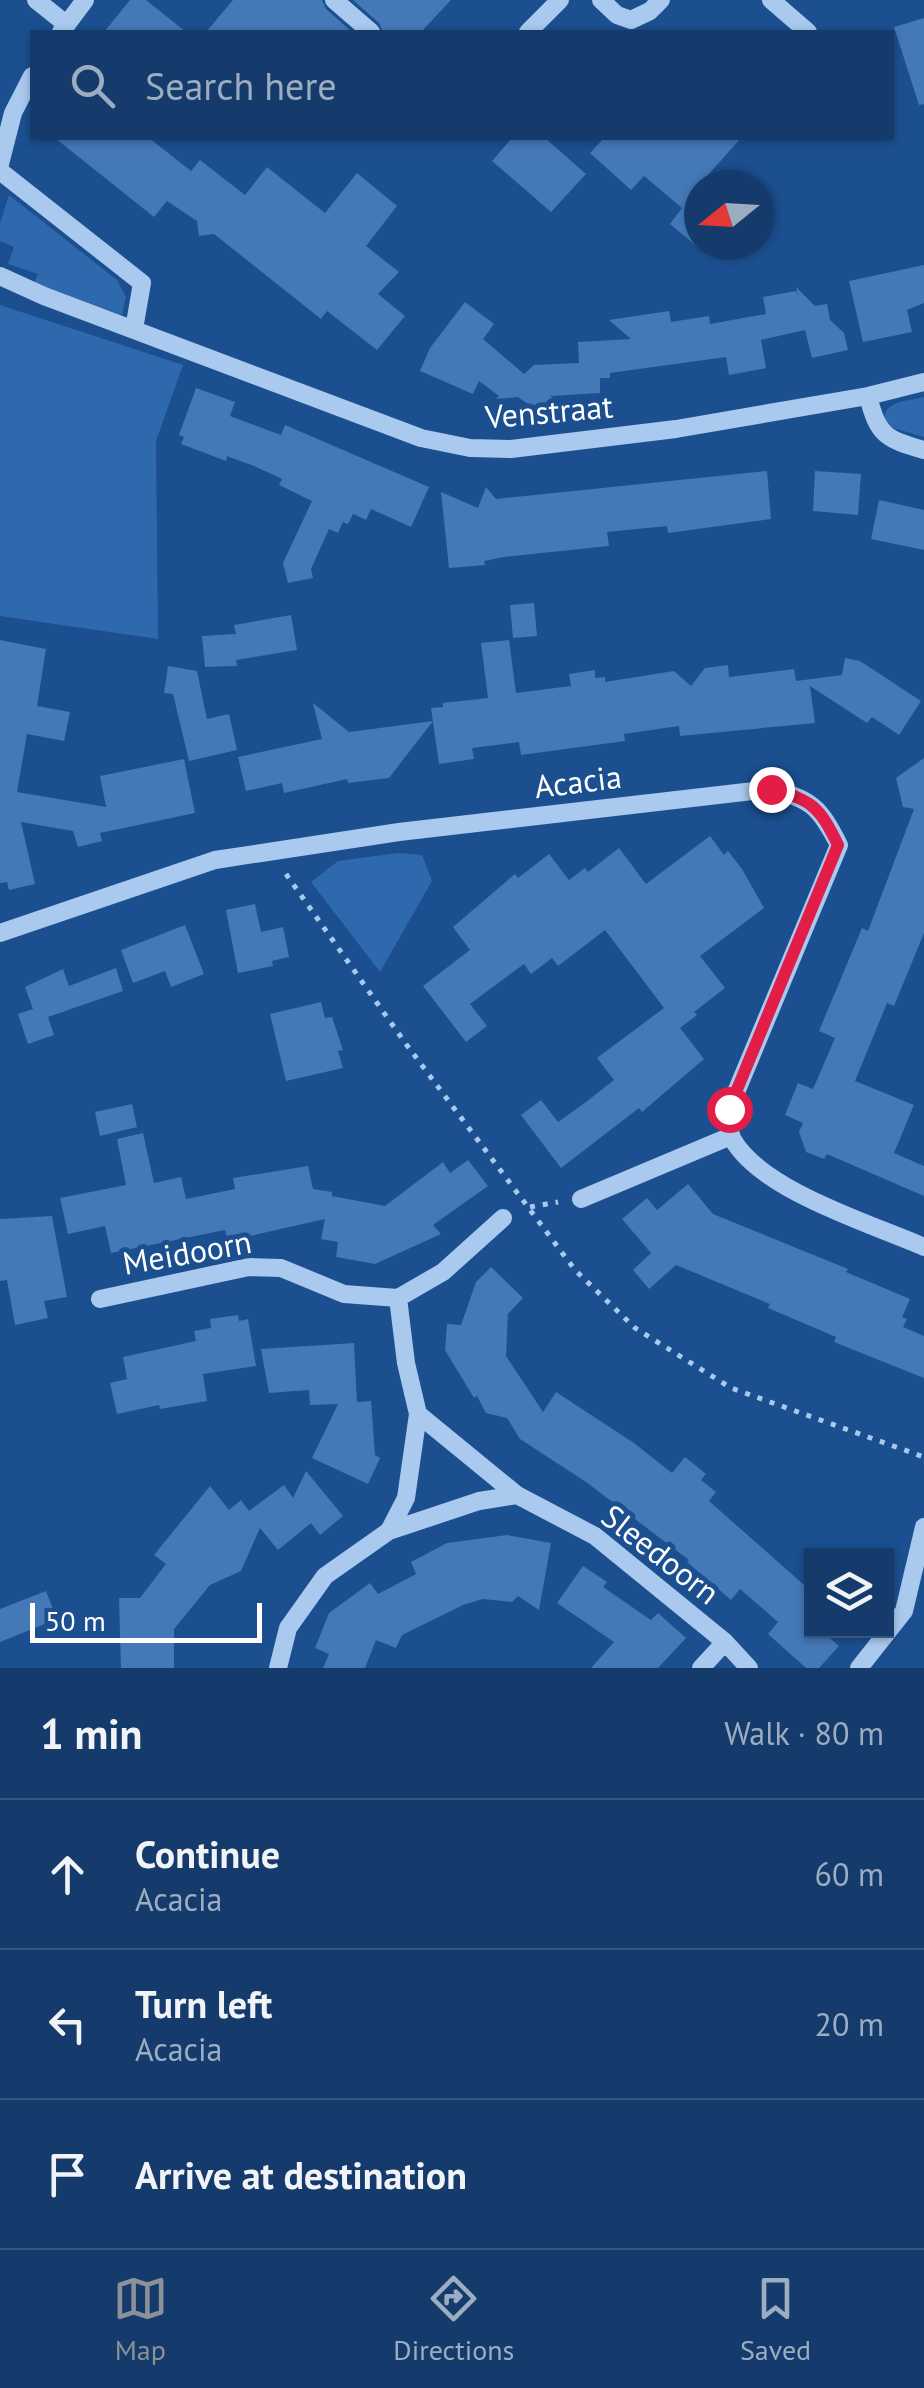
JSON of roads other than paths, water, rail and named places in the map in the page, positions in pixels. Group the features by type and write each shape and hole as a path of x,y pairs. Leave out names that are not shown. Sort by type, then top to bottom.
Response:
{"street":[{"path":"36,0 63,28 85,0"},
{"path":"334,0 369,30"},
{"path":"530,30 560,0"},
{"path":"600,0 616,15 631,20 650,11 661,0"},
{"path":"771,0 806,30"},
{"path":"0,164 6,112 30,79"},
{"path":"0,172 142,282 134,330"},
{"name":"Venstraat","path":"0,276 421,438 470,448 511,448 676,430 868,396 924,382"},
{"path":"868,396 876,425 884,435 924,450"},
{"name":"Acacia","path":"0,933 215,860 418,830 771,789 801,796 822,813 838,845 729,1109 730,1136"},
{"path":"581,1199 730,1136 752,1166 774,1182 924,1247"},
{"path":"389,1531 406,1498 418,1414 406,1363 398,1298 444,1272 502,1218"},
{"name":"Meidoorn","path":"100,1298 248,1267 282,1268 344,1294 398,1298"},
{"path":"418,1414 517,1495"},
{"path":"278,1668 288,1628 325,1576 389,1531 479,1501 517,1495"},
{"name":"Sleedoorn","path":"517,1495 595,1536 725,1642 749,1668"},
{"path":"859,1668 904,1611 924,1527"},
{"name":"Sleedoorn","path":"701,1668 725,1642"}]}
